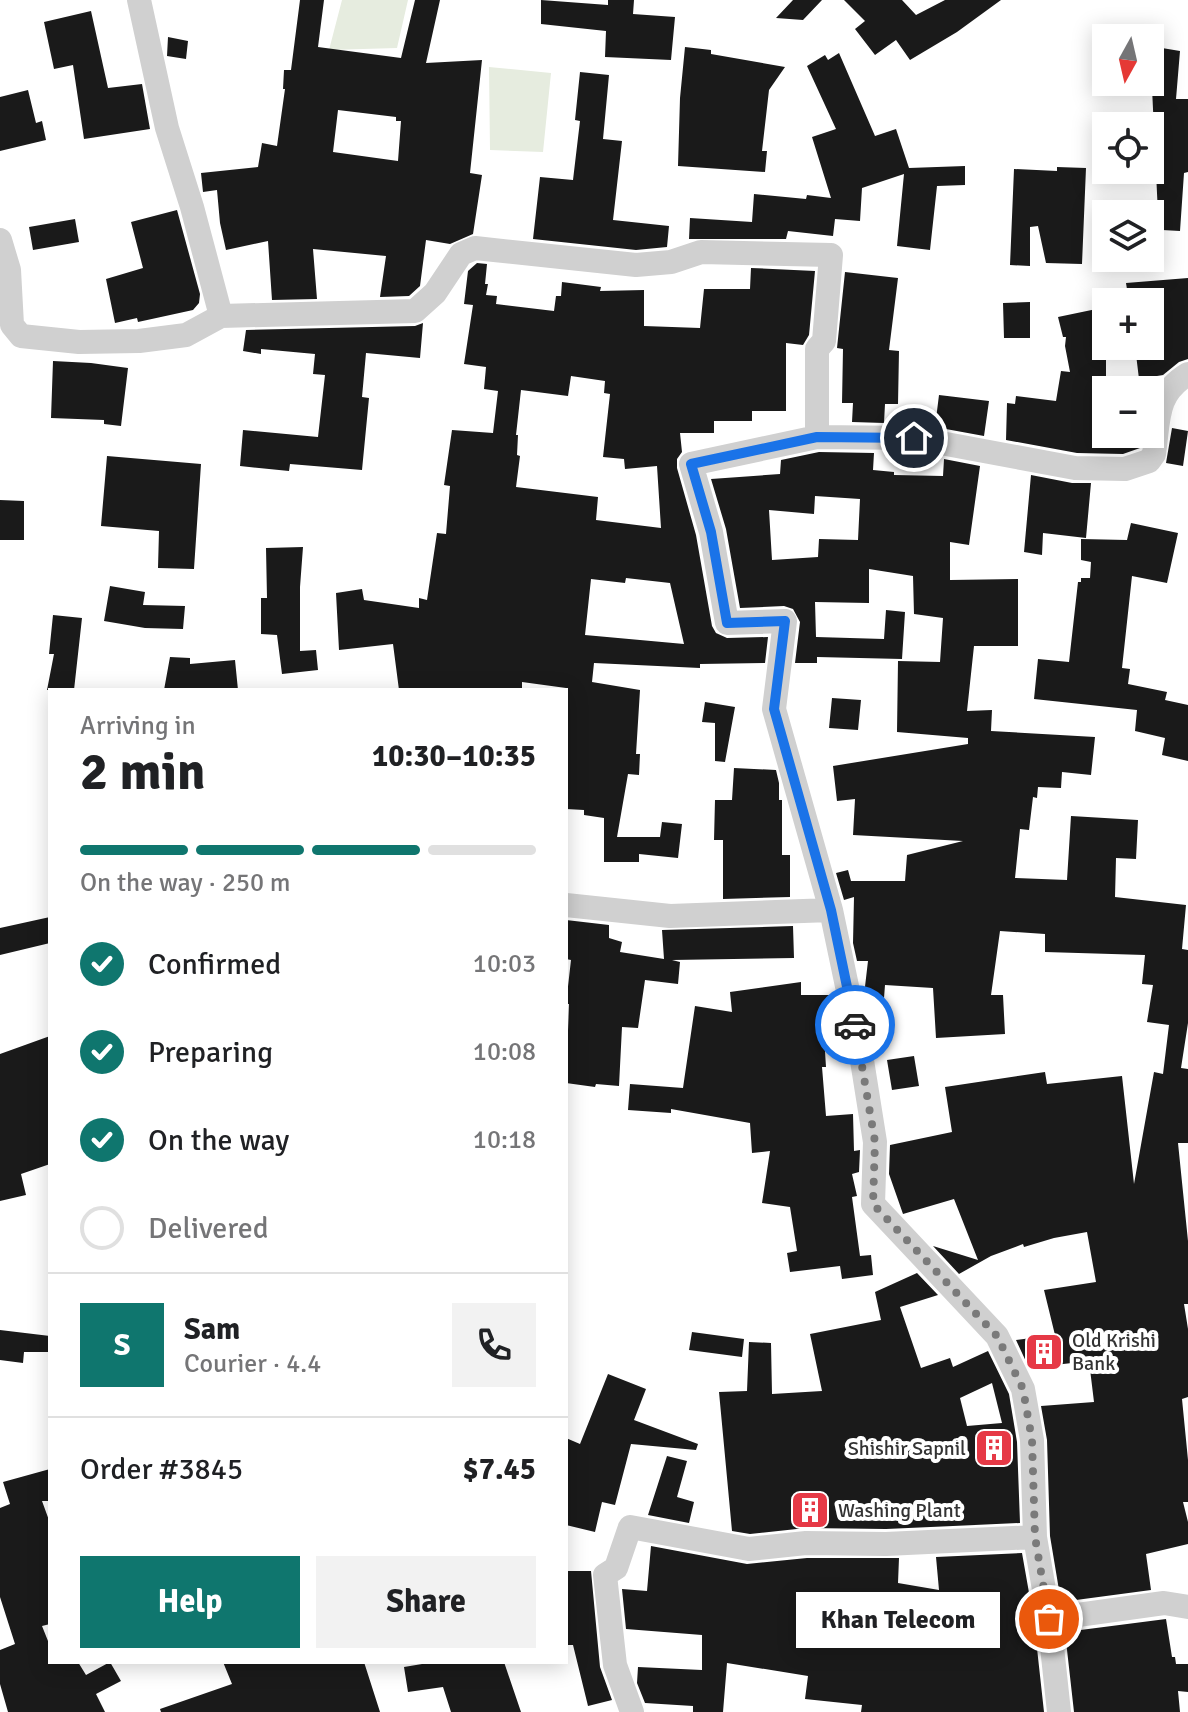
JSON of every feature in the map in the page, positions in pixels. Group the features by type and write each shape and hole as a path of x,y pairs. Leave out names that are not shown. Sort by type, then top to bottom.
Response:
{"street":[{"path":"139,0 167,128 221,316"},
{"path":"0,240 9,270 12,325 21,336 79,342 139,341 186,335 221,316 415,311 435,293 461,254 475,248 636,265 671,262 701,252 831,255 824,341 817,349 817,437"},
{"path":"1059,1712 1049,1619 1035,1537 1032,1440 1023,1389 997,1336 873,1204 875,1142 860,1048 831,910 774,709 785,621 727,623 711,532 691,464 817,437 914,438 1075,468 1125,469 1149,461 1154,454 1161,399 1176,381 1188,374"},
{"path":"568,905 670,916 831,910"},
{"path":"632,1712 615,1665 605,1575 616,1568 630,1527 749,1549 806,1543 886,1544 1035,1537"},
{"path":"1049,1619 1164,1603 1188,1607"}],"shaded area":[{"path":"342,0 408,0 397,48 329,50"},
{"path":"489,67 551,73 543,152 490,150"}],"building":[{"path":"300,0 324,0 318,47 401,58 415,0 440,0 426,63 482,60 470,173 482,175 473,234 450,244 426,240 420,286 409,296 380,297 386,256 313,249 317,299 272,300 268,241 226,250 217,190 203,192 201,173 258,167 262,143 277,146 285,89 284,70 291,70","holes":["338,110 396,117 396,121 401,121 398,161 333,152"]},
{"path":"541,0 608,5 608,0 634,0 633,14 675,17 671,60 605,57 606,31 541,24"},
{"path":"793,0 822,0 803,20 776,18"},
{"path":"844,0 902,0 916,15 945,0 1001,0 957,32 910,60 896,40 875,55 855,29 865,21"},
{"path":"91,11 108,88 142,84 150,129 84,139 73,65 54,69 44,22"},
{"path":"168,37 188,41 186,59 167,56"},
{"path":"685,47 785,67 769,90 762,151 767,151 765,172 678,166"},
{"path":"1164,48 1180,51 1176,99 1188,99 1188,172 1184,173 1180,231 1164,230 1164,200 1157,200 1157,184 1164,184 1164,112 1153,112 1152,96 1164,96"},
{"path":"839,53 875,136 896,129 909,168 965,166 965,185 937,186 930,250 897,246 904,174 862,188 860,221 835,219 833,236 788,231 786,239 689,239 690,218 752,222 754,194 831,198 812,137 836,129 807,66 825,55 828,60"},
{"path":"580,72 609,75 603,139 622,141 613,220 669,226 667,247 636,250 533,239 540,177 573,180 580,121 575,120"},
{"path":"28,90 36,123 42,121 46,140 0,151 0,97"},
{"path":"1057,167 1086,168 1082,264 1046,263 1038,226 1030,227 1030,266 1010,265 1014,169 1057,171"},
{"path":"177,210 200,294 199,303 193,310 138,322 137,318 115,323 106,279 143,268 131,222"},
{"path":"75,219 79,242 33,250 29,227"},
{"path":"477,263 487,264 486,295 497,296 496,304 554,311 556,296 561,296 562,282 601,287 600,291 644,290 644,326 700,328 704,289 750,289 751,268 815,271 809,335 803,345 786,343 786,411 752,411 752,421 714,421 714,433 680,433 682,452 677,459 677,468 696,535 712,626 716,633 727,638 768,637 765,663 700,664 700,668 594,663 592,682 640,690 636,754 640,754 639,775 628,774 617,837 660,837 662,822 682,824 678,858 639,854 639,862 604,862 604,818 584,815 584,810 568,809 568,688 522,682 522,688 399,688 393,644 339,650 336,593 362,589 364,600 419,608 419,598 427,600 437,533 446,534 450,486 444,485 452,430 493,433 498,391 484,389 486,367 464,364 473,305 464,304 468,271","holes":["571,376 605,381 604,393 610,394 603,457 624,459 625,469 657,466 661,528 596,520 598,497 516,487 520,456 517,455 516,435 521,390 568,396","626,578 670,583 684,644 585,635 591,579 625,583"]},
{"path":"845,272 898,278 889,350 899,351 898,404 885,404 884,423 852,422 853,403 842,403 843,349 837,348"},
{"path":"1188,278 1188,359 1163,375 1139,376 1137,360 1164,360 1164,288 1127,288 1126,283"},
{"path":"1030,302 1030,338 1004,338 1003,303"},
{"path":"1092,310 1092,360 1106,360 1106,376 1092,376 1092,448 1140,448 1123,454 1077,453 1006,440 1007,403 1015,404 1016,396 1056,401 1061,371 1070,372 1066,337 1063,337 1058,317"},
{"path":"423,323 420,358 366,353 362,397 369,398 362,470 290,464 289,471 240,466 243,430 318,437 325,375 313,374 315,354 261,349 261,354 243,351 246,330 415,326"},
{"path":"53,361 128,368 121,426 104,424 104,420 51,418"},
{"path":"939,395 989,401 984,436 935,427"},
{"path":"1172,428 1188,431 1183,466 1166,463"},
{"path":"819,452 874,453 873,470 894,472 894,475 943,476 944,459 980,466 969,545 950,542 950,580 1018,579 1018,646 974,646 967,711 992,710 991,731 1095,737 1091,775 1062,772 1061,788 1038,787 1037,798 1033,797 1029,830 1020,829 1015,878 1067,880 1071,816 1138,820 1136,859 1116,858 1115,897 1186,905 1182,949 1188,950 1188,1023 1181,1068 1188,1069 1188,1143 1178,1143 1188,1241 1188,1304 1184,1304 1188,1329 1188,1397 1182,1399 1188,1460 1188,1502 1183,1502 1188,1522 1188,1544 1146,1554 1151,1590 1061,1602 1050,1536 1047,1440 1041,1406 1094,1402 1089,1361 1029,1368 1016,1340 1055,1335 1044,1290 1096,1282 1087,1232 1024,1247 1023,1244 991,1256 959,1274 933,1246 978,1260 954,1199 903,1214 889,1174 890,1145 952,1132 945,1087 1045,1072 1047,1084 1122,1076 1134,1184 1154,1072 1163,1074 1169,1025 1147,1022 1153,985 1142,984 1145,955 1045,952 1045,934 1000,931 991,995 1003,995 1005,1034 936,1038 933,988 885,985 884,998 864,995 868,961 857,961 853,943 854,897 844,900 836,873 848,870 851,881 905,881 907,855 963,841 853,835 855,799 837,801 833,766 968,744 968,738 897,732 898,661 940,662 943,618 914,614 913,576 869,569 869,603 815,602 816,637 884,639 886,610 905,612 902,659 817,657 817,663 795,663 800,622 793,609 784,606 740,608 726,529 711,479 780,474 781,460","holes":["815,496 860,499 858,540 819,539 818,557 772,560 769,510 814,514"]},
{"path":"107,456 201,464 194,569 158,568 159,531 101,526"},
{"path":"1031,475 1072,483 1091,483 1086,538 1043,533 1042,555 1024,552"},
{"path":"0,500 24,501 24,540 0,540"},
{"path":"1131,523 1178,533 1167,583 1132,576 1122,668 1130,669 1128,684 1167,692 1165,700 1188,705 1188,761 1162,755 1165,738 1135,731 1137,710 1034,699 1038,659 1069,662 1078,582 1081,578 1090,578 1091,562 1081,560 1081,539 1127,540"},
{"path":"303,547 300,651 316,650 318,670 282,674 277,635 261,634 261,598 267,598 266,548"},
{"path":"110,586 145,592 143,605 185,606 183,629 145,628 104,621"},
{"path":"53,615 82,618 74,688 47,690 54,654 49,654"},
{"path":"170,657 190,658 190,664 235,660 238,688 164,688"},
{"path":"832,698 861,700 858,730 829,728"},
{"path":"705,702 735,707 725,762 715,761 715,723 702,722"},
{"path":"734,768 776,770 779,800 782,800 782,855 790,855 790,897 723,899 723,840 714,840 715,800 732,800"},
{"path":"48,917 48,943 0,955 0,928"},
{"path":"568,920 609,925 609,938 622,942 620,952 664,959 662,930 793,926 794,958 672,960 680,962 678,984 645,980 638,1028 622,1027 619,1086 568,1083 571,960 568,959"},
{"path":"801,982 801,995 834,995 839,1019 823,1020 826,1067 822,1067 826,1116 853,1114 854,1151 860,1150 859,1172 852,1174 857,1196 852,1197 860,1256 871,1255 873,1275 842,1279 840,1266 790,1272 787,1253 797,1251 790,1207 762,1203 770,1151 752,1153 750,1123 671,1109 671,1113 628,1110 630,1084 683,1088 695,1006 732,1012 730,992"},
{"path":"48,1037 48,1165 21,1174 26,1195 0,1201 0,1054"},
{"path":"914,1056 919,1086 892,1090 887,1060"},
{"path":"917,1273 938,1295 900,1307 921,1368 950,1358 953,1367 988,1351 1009,1394 1017,1442 1020,1523 886,1529 806,1528 750,1534 732,1531 719,1392 747,1391 749,1342 771,1343 772,1394 822,1391 810,1334 881,1320 875,1292","holes":["992,1383 1002,1423 967,1426 960,1398"]},
{"path":"0,1330 48,1336 48,1352 24,1352 23,1363 0,1360"},
{"path":"692,1332 744,1339 742,1357 689,1350"},
{"path":"608,1374 646,1389 634,1420 698,1444 696,1450 631,1444 615,1505 602,1502 595,1532 568,1525 568,1439 580,1444"},
{"path":"667,1456 687,1461 677,1497 694,1502 689,1523 648,1515"},
{"path":"48,1470 48,1501 42,1501 48,1518 48,1624 42,1626 48,1641 48,1664 79,1664 86,1675 111,1664 121,1681 96,1694 105,1712 8,1712 0,1684 0,1650 15,1644 0,1597 0,1508 10,1504 3,1482"},
{"path":"651,1546 747,1564 807,1558 899,1558 898,1583 939,1590 936,1557 1022,1553 1034,1621 1044,1712 861,1712 862,1705 805,1699 808,1676 727,1663 723,1712 693,1712 693,1706 645,1703 637,1683 638,1667 702,1670 702,1635 626,1629 622,1589 647,1591"},
{"path":"568,1571 591,1571 600,1667 612,1700 588,1706 573,1645 568,1645"},
{"path":"1166,1619 1172,1657 1175,1657 1176,1664 1188,1664 1188,1692 1178,1691 1180,1712 1074,1712 1065,1632"},
{"path":"224,1664 365,1664 380,1712 161,1712 160,1709 232,1684"},
{"path":"422,1664 505,1664 521,1712 451,1712 443,1687 408,1692 404,1667"}],"way so far":[{"path":"855,1025 875,1142 873,1204 997,1336 1023,1389 1032,1440 1035,1537 1049,1619"}],"place":[{"name":"Old Krishi Bank","path":"1044,1352"},
{"name":"Shishir Sapnil","path":"994,1448"},
{"name":"Washing Plant","path":"810,1510"},
{"name":"Khan Telecom","path":"1049,1619"}],"route":[{"path":"855,1025 831,910 774,709 785,621 727,623 711,532 691,464 817,437 914,438"}]}
